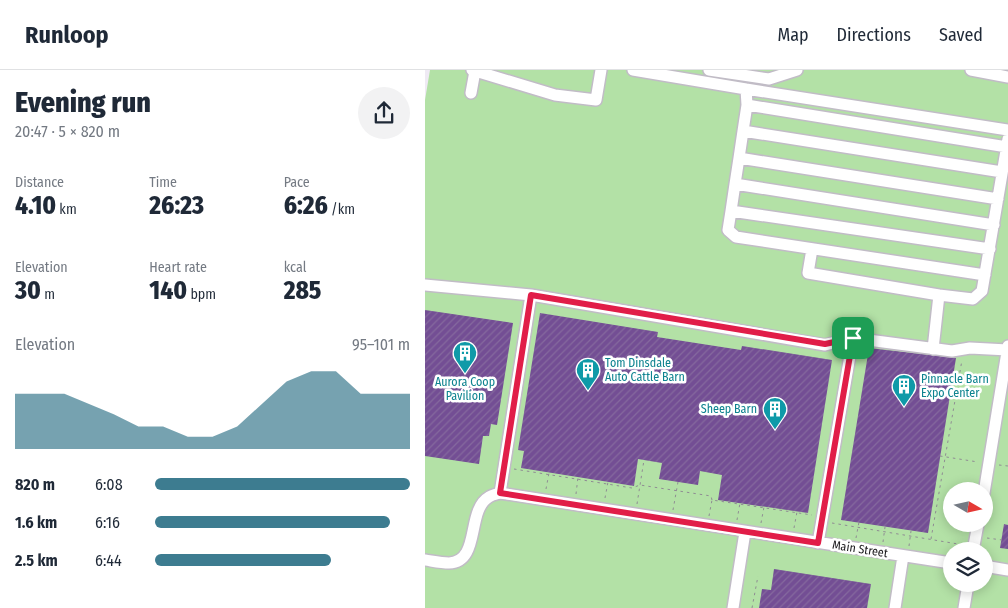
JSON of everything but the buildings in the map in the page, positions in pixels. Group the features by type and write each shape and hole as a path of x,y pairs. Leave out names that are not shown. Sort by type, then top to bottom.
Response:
{"street":[{"path":"471,93 473,70 555,95 596,100 601,70"},
{"path":"633,70 1008,130"},
{"path":"709,70 769,78 797,70"},
{"path":"971,70 1008,77"},
{"path":"745,89 747,105 727,230 736,237 985,275"},
{"path":"747,105 1007,143 982,291 973,299 939,295 808,272 812,249"},
{"path":"743,131 1002,172"},
{"path":"739,158 998,199"},
{"path":"735,184 994,225"},
{"path":"731,211 990,250"},
{"path":"425,284 531,295 825,344 853,338 953,351 964,349 1008,350"},
{"path":"425,560 449,563 463,557 468,549 480,507 488,497 500,493 531,295"},
{"path":"933,349 939,295"},
{"path":"818,543 853,338"},
{"path":"986,482 1008,346"},
{"name":"Main Street","path":"500,493 943,562"},
{"path":"733,608 740,531"},
{"path":"895,608 905,556"},
{"path":"993,568 1008,570"},
{"path":"964,608 967,592"}],"path":[{"path":"931,539 947,457 964,349"},
{"path":"940,456 989,463"},
{"path":"635,514 644,460"},
{"path":"505,468 632,488 640,485 711,496 712,500 707,526"},
{"path":"544,500 549,474"},
{"path":"574,505 578,478"},
{"path":"672,520 678,482"},
{"path":"603,510 607,483"},
{"path":"712,500 797,512 858,527 952,542"},
{"path":"740,504 740,531"},
{"path":"759,534 764,507"},
{"path":"793,539 797,512"},
{"path":"854,548 859,522"},
{"path":"881,552 885,527"},
{"path":"905,556 911,531"},
{"path":"991,542 1002,540"},
{"path":"752,608 757,576"}],"green space":[{"path":"430,70 1008,70 1008,608 425,608 425,100"}],"place":[{"name":"Aurora Coop Pavilion","path":"465,374"},
{"name":"Tom Dinsdale Auto Cattle Barn","path":"588,391"},
{"name":"Pinnacle Barn Expo Center","path":"904,407"},
{"name":"Sheep Barn","path":"775,430"}],"route":[{"path":"531,295 825,344 853,338 818,543 500,493 531,295"}]}
